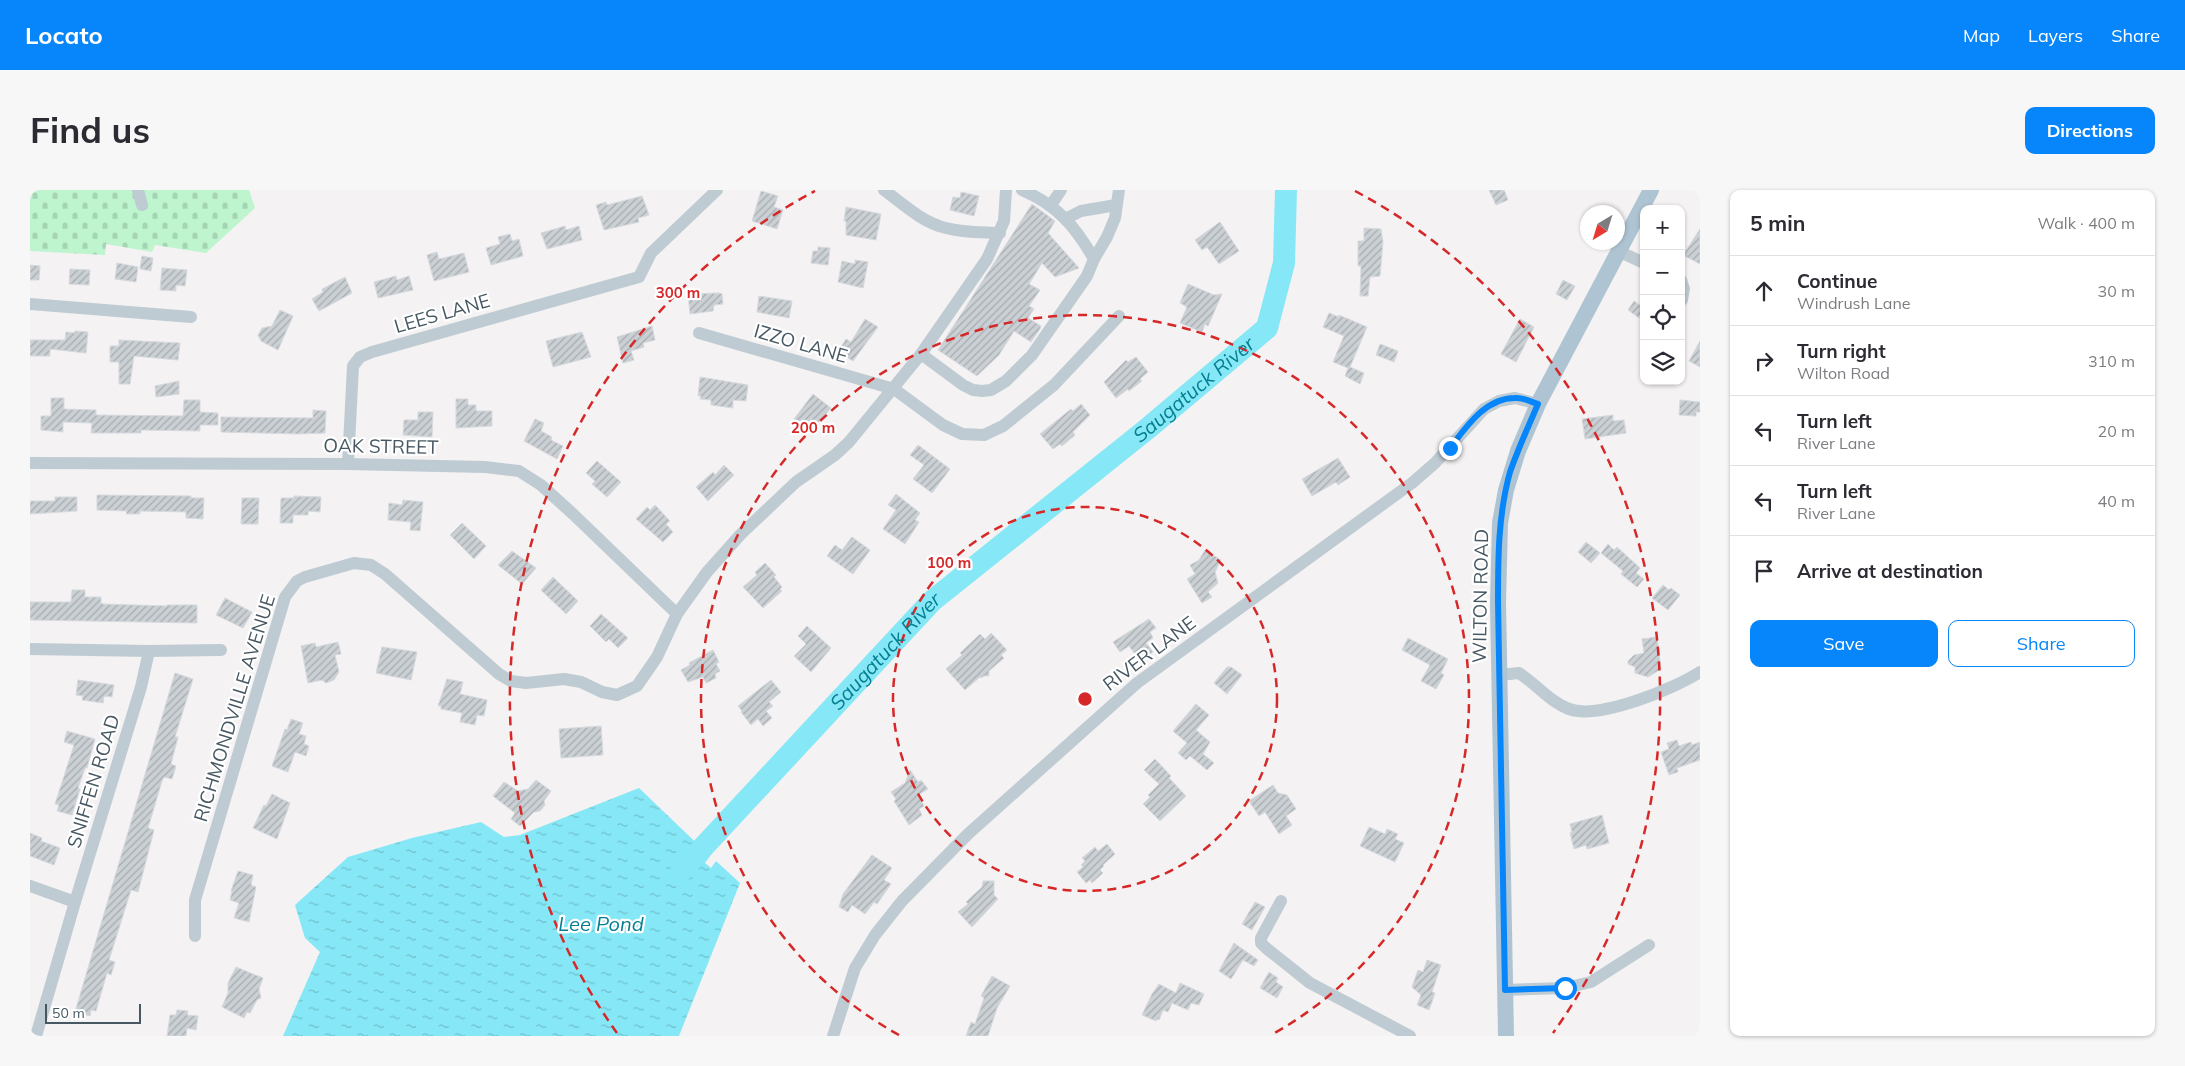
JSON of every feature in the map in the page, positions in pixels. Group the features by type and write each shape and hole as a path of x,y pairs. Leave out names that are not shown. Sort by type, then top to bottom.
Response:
{"main road":[{"name":"WILTON ROAD","path":"1506,1036 1499,675 1498,570 1500,523 1510,472 1538,404 1651,190"}],"street":[{"path":"138,190 142,205"},
{"name":"LEES LANE","path":"348,464 353,366 360,357 382,349 639,277 651,253 717,190"},
{"path":"884,190 930,223 954,230 1000,233"},
{"name":"RICHMONDVILLE AVENUE","path":"195,936 195,900 282,606 291,587 297,581 311,574 354,563 371,565 385,574 499,674 511,681 526,683 564,679 581,682 602,692 617,695 630,691 646,676 677,614 692,590 742,534 796,482 835,455 849,442 921,354 987,259 1000,233 1007,202 1006,190"},
{"path":"1022,190 1051,204 1081,237 1094,259"},
{"path":"1051,204 1061,190"},
{"path":"921,354 963,385 982,391 991,390 1006,381 1032,355 1087,276 1115,218 1118,190"},
{"path":"1065,219 1081,211 1116,205"},
{"path":"1618,251 1640,261"},
{"path":"30,304 191,317"},
{"path":"894,389 943,425 962,434 984,435 1003,426 1054,385 1119,316"},
{"name":"IZZO LANE","path":"699,333 894,389"},
{"name":"RIVER LANE","path":"833,1036 854,968 890,915 941,860 1096,718 1137,683 1412,483 1435,463 1484,409 1499,401 1515,398 1538,404"},
{"name":"OAK STREET","path":"30,463 348,464 485,467 519,471 541,485 677,614"},
{"path":"30,649 221,650"},
{"name":"SNIFFEN ROAD","path":"36,1036 141,687 149,651"},
{"path":"1499,675 1519,673 1567,708 1579,712 1590,712 1639,700 1700,672"},
{"path":"30,886 75,902"},
{"path":"1281,901 1261,938 1261,943 1310,983 1410,1036"},
{"path":"1505,990 1565,988 1591,982 1649,945"}],"green space":[{"path":"30,190 249,190 255,208 206,253 155,245 152,252 106,244 105,255 30,251"}],"water":[{"name":"Lee Pond","path":"639,788 710,856 705,863 711,868 716,861 740,883 679,1036 283,1036 320,952 305,938 295,905 348,857 412,838 481,822 504,837 520,835"}],"building":[{"path":"1489,190 1504,190 1508,200 1496,205"},
{"path":"761,191 778,196 774,207 783,210 777,229 752,221"},
{"path":"961,192 979,196 974,216 950,210 953,197 960,198"},
{"path":"642,196 649,215 638,218 639,222 604,230 596,205 606,202 607,205"},
{"path":"1032,204 1055,221 1048,233 1079,268 1055,277 1042,263 1029,284 1040,290 1029,306 1034,309 1028,318 1041,326 1040,329 1031,342 1014,331 999,355 977,376 938,350"},
{"path":"846,207 881,214 876,240 846,235 846,221 844,221"},
{"path":"1220,222 1239,251 1219,264 1207,247 1202,250 1195,240"},
{"path":"565,226 566,230 579,226 582,240 547,249 541,233"},
{"path":"1364,228 1381,229 1383,242 1380,276 1370,277 1368,296 1360,296 1361,266 1358,266 1358,241 1364,241"},
{"path":"1700,229 1700,264 1685,256 1685,252"},
{"path":"510,234 512,241 519,239 523,256 491,265 486,248 500,244 498,237"},
{"path":"818,247 830,248 828,265 811,263 813,251 818,251"},
{"path":"437,252 439,259 464,253 469,272 434,281 427,255"},
{"path":"142,256 153,258 151,271 140,269"},
{"path":"855,260 868,262 863,288 838,282 842,261 855,264"},
{"path":"117,263 138,267 136,282 115,279"},
{"path":"30,265 40,266 39,280 30,280"},
{"path":"162,268 187,270 185,286 176,285 176,291 160,290"},
{"path":"70,269 90,270 89,285 69,284"},
{"path":"396,276 397,280 409,276 413,290 378,298 374,282"},
{"path":"345,277 352,293 319,311 312,299 323,292 322,289"},
{"path":"1563,280 1575,286 1567,300 1556,294"},
{"path":"1188,284 1214,295 1222,294 1208,326 1205,324 1202,332 1180,323 1187,307 1180,303"},
{"path":"688,294 722,294 723,304 714,305 713,311 690,314"},
{"path":"759,296 792,301 789,318 757,312"},
{"path":"1634,301 1640,305 1639,318 1628,310"},
{"path":"280,310 293,316 278,350 261,341 258,335 262,328 272,326"},
{"path":"1329,313 1339,317 1339,315 1367,327 1350,367 1364,373 1360,384 1345,376 1348,368 1333,362 1344,336 1323,327"},
{"path":"865,319 878,327 853,361 838,352 846,339 851,342"},
{"path":"1520,319 1534,327 1516,362 1501,354"},
{"path":"652,326 655,340 643,343 644,347 631,351 634,360 623,363 617,337"},
{"path":"75,331 88,332 86,353 50,349 50,356 30,356 30,340 65,340 66,332 75,333"},
{"path":"582,332 591,357 553,367 546,341"},
{"path":"119,340 180,343 178,360 134,356 130,384 119,384 119,362 110,362 110,346 119,346"},
{"path":"1700,341 1700,367 1689,361"},
{"path":"1380,344 1398,351 1394,362 1376,355"},
{"path":"1136,357 1148,372 1140,379 1142,381 1116,398 1104,382 1126,360 1128,362"},
{"path":"700,377 748,385 746,401 733,400 733,408 711,405 711,400 700,399 701,396 698,396"},
{"path":"179,381 179,394 156,397 155,386"},
{"path":"813,394 831,408 810,432 794,419"},
{"path":"51,398 64,398 64,409 96,410 96,415 183,416 184,400 200,400 200,412 218,413 218,425 200,425 200,431 141,430 141,433 91,433 92,423 63,422 63,432 41,430 41,416 51,416"},
{"path":"456,399 468,399 468,405 476,405 476,411 492,411 492,426 456,428"},
{"path":"1680,400 1700,402 1700,412 1696,412 1696,416 1679,415"},
{"path":"1081,404 1090,415 1073,432 1075,435 1062,446 1060,444 1053,449 1040,434 1071,409 1073,411"},
{"path":"313,410 326,411 325,433 221,432 221,417 313,418"},
{"path":"418,412 433,412 432,437 403,435 404,420 418,420"},
{"path":"1613,415 1613,421 1624,420 1626,433 1585,439 1582,419"},
{"path":"535,419 544,423 541,431 552,437 551,440 563,446 557,459 524,441"},
{"path":"918,445 950,469 932,493 913,479 924,465 910,455"},
{"path":"1338,458 1350,477 1338,485 1336,482 1312,496 1302,479"},
{"path":"597,461 621,482 607,497 592,484 595,481 586,473"},
{"path":"724,465 734,475 708,501 696,487 713,472 715,475"},
{"path":"896,494 920,513 915,520 919,522 905,544 883,529 896,510 888,505"},
{"path":"97,495 191,496 191,498 204,498 203,519 186,518 186,512 140,511 140,514 126,514 127,511 97,510"},
{"path":"294,496 321,497 320,512 308,511 308,515 293,515 293,523 280,523 281,498 294,498"},
{"path":"55,497 77,497 77,511 30,514 30,501 55,501"},
{"path":"242,498 259,498 258,524 241,524"},
{"path":"403,500 423,502 420,531 410,530 411,522 388,520 389,503 402,505"},
{"path":"655,505 670,521 666,524 673,532 663,542 636,519 647,507 650,510"},
{"path":"462,523 486,546 474,559 450,535"},
{"path":"852,537 870,550 853,574 827,556 835,545 842,550"},
{"path":"1586,542 1600,553 1591,563 1578,552"},
{"path":"1608,544 1614,550 1617,547 1640,568 1636,573 1644,579 1637,587 1621,574 1623,571 1601,553"},
{"path":"1205,550 1221,560 1215,572 1218,583 1208,592 1212,597 1202,603 1187,579 1195,574 1190,565 1199,560"},
{"path":"512,551 536,568 522,584 498,565"},
{"path":"765,563 776,575 774,577 782,587 780,589 782,591 763,608 743,587 757,575 755,572"},
{"path":"553,577 578,601 566,614 541,590"},
{"path":"1663,585 1680,595 1668,610 1652,598"},
{"path":"72,590 85,590 85,597 101,597 101,603 103,604 197,605 197,623 30,620 30,602 71,602"},
{"path":"225,598 252,612 243,628 216,615"},
{"path":"601,614 628,638 618,648 609,639 606,642 590,626"},
{"path":"1149,619 1156,628 1150,632 1153,638 1146,643 1153,652 1140,661 1129,646 1120,652 1113,642"},
{"path":"807,626 831,648 811,672 794,656 806,644 798,636"},
{"path":"991,633 1007,650 1001,655 1004,658 989,671 989,676 980,677 965,690 946,669 962,655 960,653 980,634 985,639"},
{"path":"1657,637 1661,669 1648,677 1635,673 1635,667 1628,664 1628,661 1634,655 1644,653 1642,639"},
{"path":"1408,638 1448,659 1441,673 1444,675 1436,689 1421,681 1430,665 1402,650"},
{"path":"338,642 341,654 335,655 339,672 334,680 326,683 322,680 308,683 301,646 315,643 316,647"},
{"path":"382,647 417,652 411,680 376,673"},
{"path":"713,650 719,662 716,664 720,671 715,674 716,678 706,683 703,677 688,682 681,670 690,665 689,663"},
{"path":"1227,667 1231,667 1242,675 1227,694 1214,683"},
{"path":"175,673 193,679 175,737 178,737 171,764 176,766 172,779 164,777 162,781 148,828 154,830 138,892 131,890 109,960 115,962 111,975 107,973 96,1011 91,1010 90,1016 75,1012"},
{"path":"447,679 463,682 460,694 487,700 484,716 477,715 475,725 460,722 462,713 441,709 441,706 438,706"},
{"path":"78,680 114,685 112,697 104,696 103,703 82,700 83,696 76,695"},
{"path":"771,680 781,692 769,702 773,706 766,711 772,718 763,726 758,719 751,725 738,706"},
{"path":"1196,704 1209,715 1196,730 1210,742 1203,754 1214,763 1207,770 1190,756 1186,760 1178,753 1187,743 1173,731"},
{"path":"291,719 303,723 299,734 306,736 304,744 309,746 306,756 295,752 288,772 272,766 285,729 287,730"},
{"path":"601,726 603,755 561,758 559,729"},
{"path":"67,731 95,739 87,768 85,768 78,788 80,789 72,815 57,811 59,805 55,804 74,745 64,742"},
{"path":"1677,740 1679,746 1691,742 1692,745 1700,742 1700,760 1677,768 1678,772 1669,775 1661,752 1669,749 1667,743"},
{"path":"1155,759 1186,796 1160,821 1143,804 1150,797 1148,795 1159,784 1144,770"},
{"path":"910,770 918,782 921,780 928,789 918,795 924,806 919,809 922,815 909,825 894,801 896,799 891,792 905,783"},
{"path":"536,780 551,791 540,811 534,812 520,826 511,819 515,813 493,796 504,782 518,791 528,789"},
{"path":"1273,785 1278,793 1287,795 1296,809 1286,816 1292,825 1279,834 1265,812 1259,816 1249,801"},
{"path":"272,794 290,803 277,839 253,828 264,805 266,806"},
{"path":"1602,815 1609,843 1587,849 1586,845 1574,849 1570,824"},
{"path":"1369,827 1385,834 1387,829 1398,834 1395,839 1404,843 1395,862 1360,846"},
{"path":"30,833 42,838 41,841 60,848 54,865 30,856"},
{"path":"1107,844 1115,854 1103,865 1100,870 1103,873 1092,883 1090,880 1086,883 1077,872 1083,867 1081,865 1085,861 1082,858 1095,847 1098,851"},
{"path":"872,855 892,868 884,880 891,884 877,904 874,902 865,914 852,905 848,912 839,907 843,894"},
{"path":"238,871 253,875 251,885 256,887 249,922 234,918 239,903 230,900"},
{"path":"983,881 994,881 994,895 998,899 972,927 958,912 968,904 966,902 982,887"},
{"path":"1255,902 1265,907 1252,930 1242,924"},
{"path":"1234,943 1258,960 1254,966 1243,960 1231,979 1219,971"},
{"path":"1427,960 1441,965 1432,992 1435,993 1429,1010 1417,1005 1421,995 1412,987 1418,970 1423,972"},
{"path":"236,967 263,978 259,989 261,998 257,1000 250,1013 247,1012 244,1018 222,1007 228,993 228,983"},
{"path":"1269,972 1278,978 1276,982 1283,987 1277,998 1260,988"},
{"path":"992,976 1010,986 997,1008 988,1036 966,1036 971,1022 975,1024 984,998 981,996"},
{"path":"1180,983 1204,994 1199,1005 1191,1003 1188,1010 1172,1003 1168,1012 1163,1010 1159,1020 1157,1019 1156,1021 1142,1015 1159,984 1176,993"},
{"path":"177,1010 188,1011 187,1015 198,1016 196,1030 187,1028 186,1036 167,1036 170,1015 176,1015"}],"waterway":[{"name":"Saugatuck River","path":"681,871 932,601 1147,429 1267,328 1284,263 1286,190"}],"route":[{"path":"1450,448 1460,434 1484,409 1499,401 1515,398 1538,404 1510,472 1498,542 1505,990 1565,988"}]}
